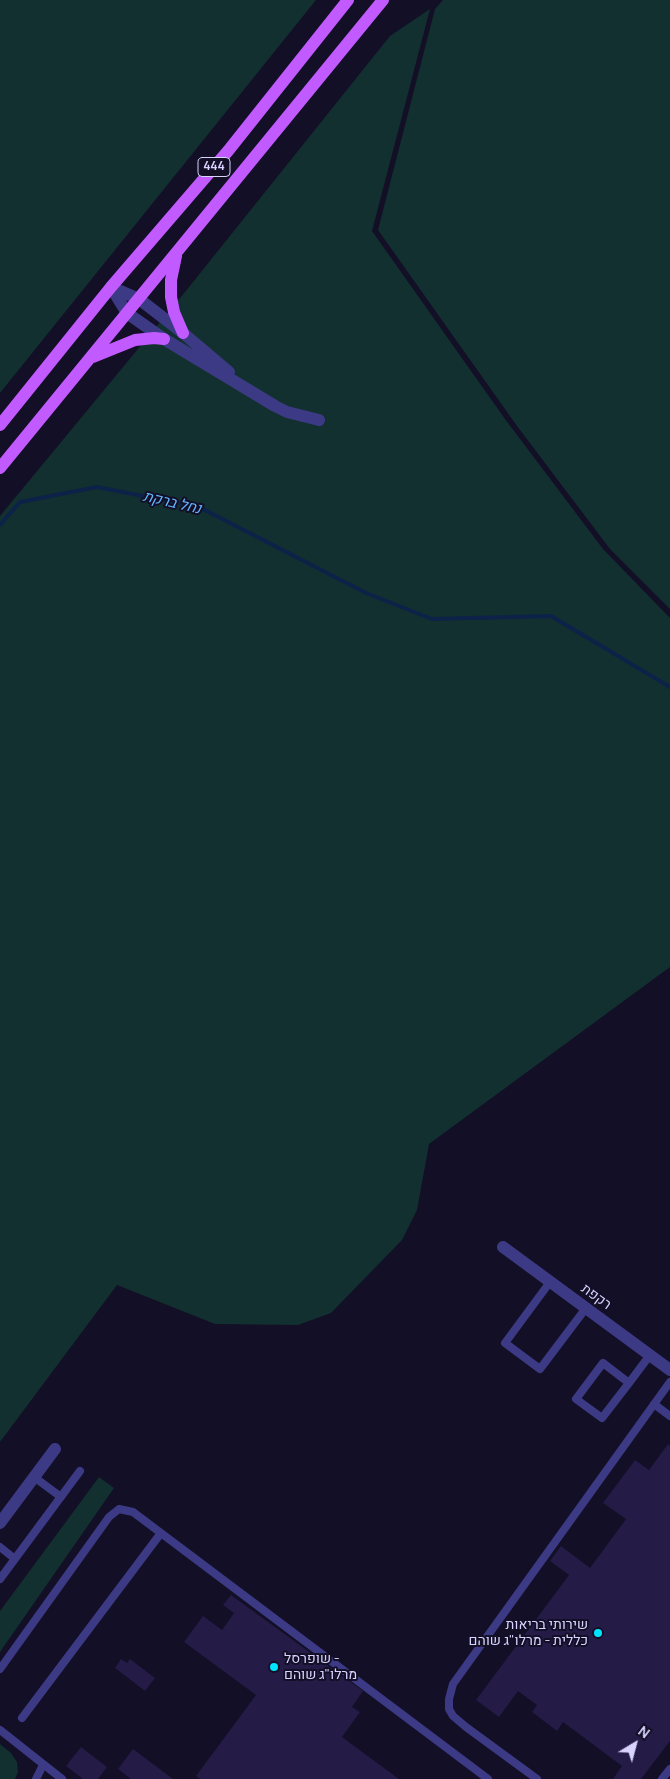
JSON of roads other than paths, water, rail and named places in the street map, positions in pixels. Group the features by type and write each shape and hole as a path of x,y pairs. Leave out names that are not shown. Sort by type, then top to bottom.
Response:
{"main road":[{"name":"444","path":"0,425 111,287 228,152 348,0"},
{"name":"444","path":"0,468 383,0"},
{"path":"176,253 171,280 171,297 174,312 184,333"},
{"path":"91,358 135,340 164,339"}],"street":[{"path":"111,287 139,299 184,333 260,398"},
{"path":"111,287 127,313 146,328 260,398 287,412 319,420"},
{"name":"רקפת","path":"503,1247 670,1370"},
{"path":"0,1523 56,1449"}],"lane":[{"path":"550,1282 505,1343 540,1369 586,1308"},
{"path":"629,1383 603,1364 576,1399 602,1418 629,1383 650,1355"},
{"path":"537,1779 453,1716 450,1709 450,1699 453,1684 670,1382"},
{"path":"654,1404 670,1416"},
{"path":"0,1579 80,1471"},
{"path":"34,1477 61,1497"},
{"path":"0,1669 109,1517 119,1509 133,1512 488,1779"},
{"path":"22,1718 161,1534"},
{"path":"0,1547 15,1559"},
{"path":"0,1730 62,1779"},
{"path":"36,1779 44,1765"},
{"path":"662,1779 670,1769"}],"waterway":[{"name":"נחל ברקת","path":"0,525 20,502 97,487 199,507 366,593 432,619 551,616 670,687"}],"place":[{"name":"שירותי בריאות כללית - מרלו\"ג שוהם","path":"598,1633"},
{"name":"שופרסל - מרלו\"ג שוהם","path":"274,1667"}]}
